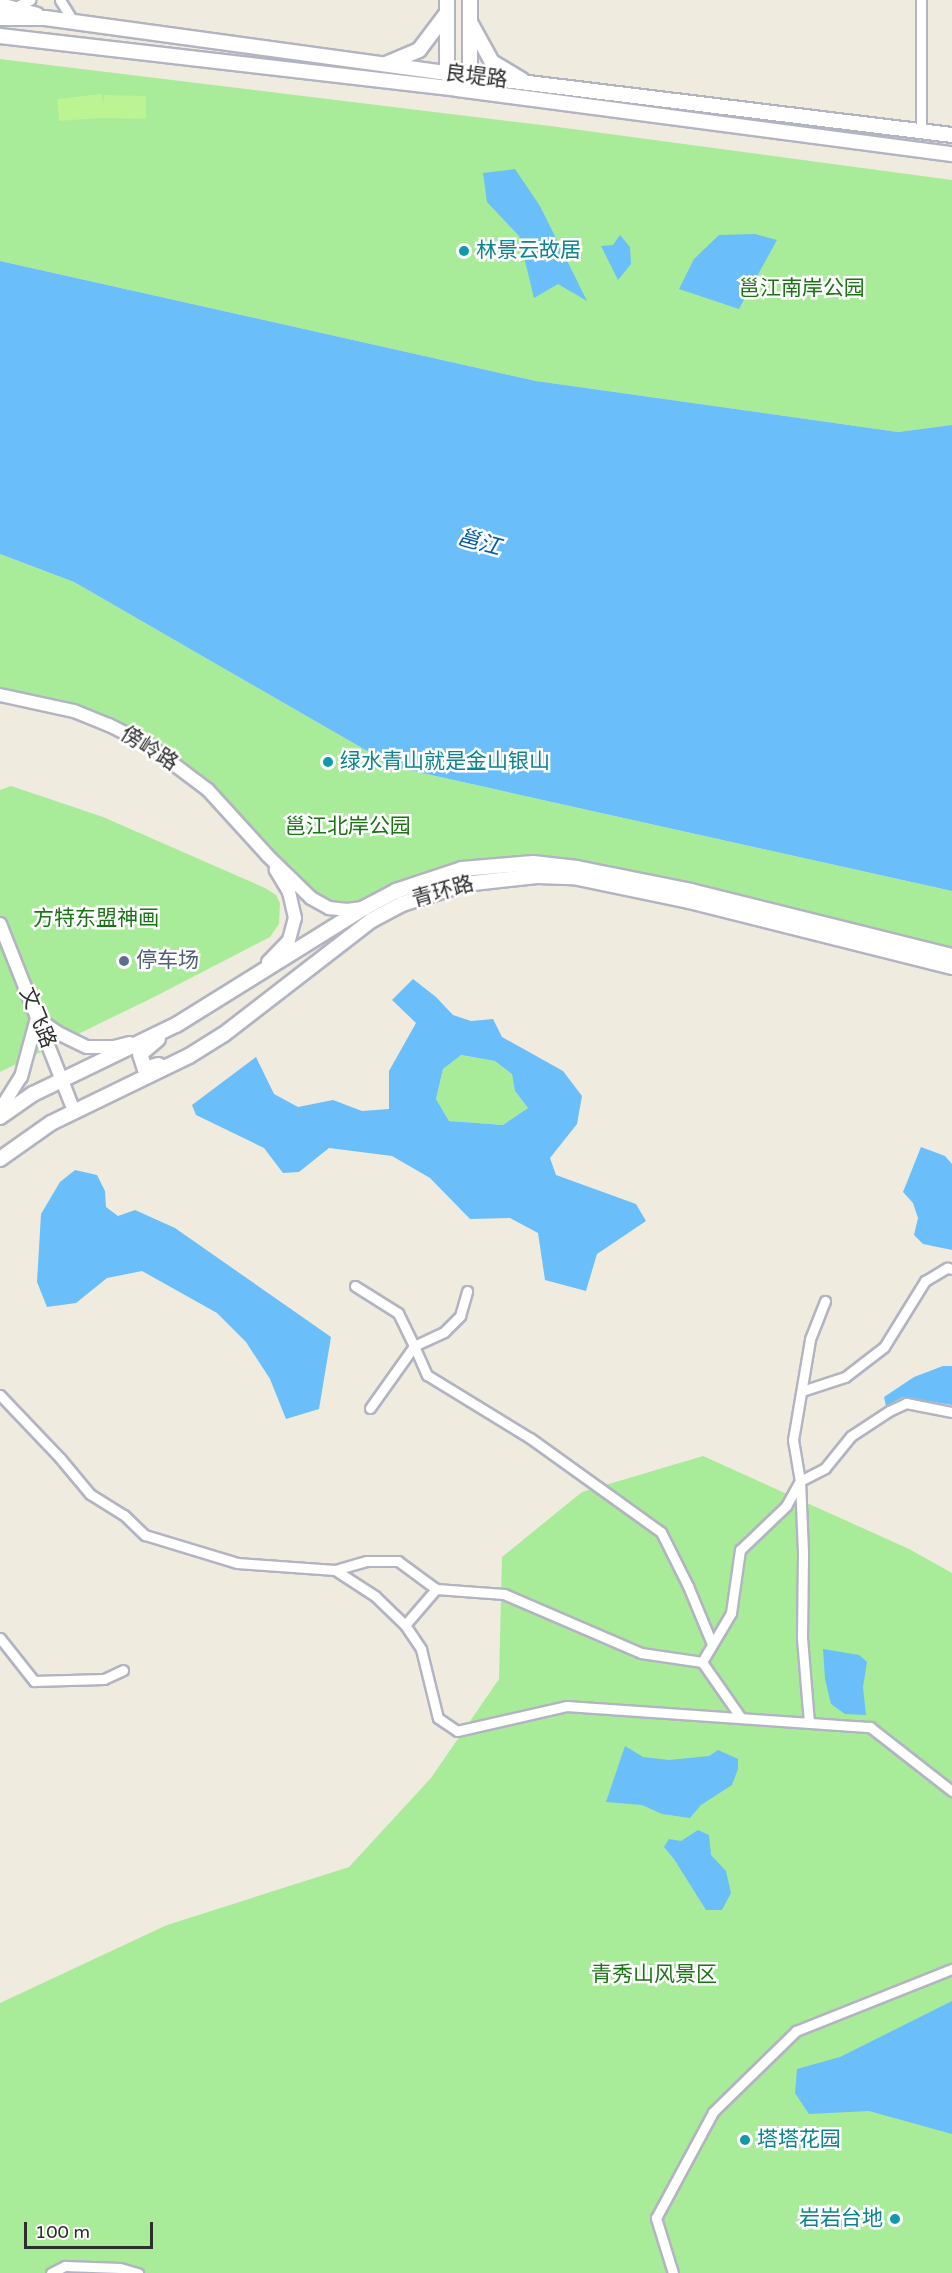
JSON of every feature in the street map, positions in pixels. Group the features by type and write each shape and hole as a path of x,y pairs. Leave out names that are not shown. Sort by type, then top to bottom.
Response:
{"main road":[{"path":"447,7 447,73 457,89 470,76 470,0"},
{"path":"0,5 15,7 45,18"},
{"path":"384,65 419,50 428,42 447,7"},
{"name":"良堤路","path":"0,18 45,18 384,65 952,135"},
{"path":"470,21 492,62 526,83"},
{"name":"良堤路","path":"0,36 457,89 952,154"},
{"name":"青环路","path":"0,1117 33,1094 176,1025 319,933 364,908 396,891 462,869 533,863 577,868 691,891 952,956"},
{"name":"青环路","path":"0,1159 51,1124 189,1056 255,1013 372,920 431,893 464,884 537,876 573,877 689,901 952,967"},
{"path":"176,1025 140,1054 145,1069 189,1056"}],"street":[{"path":"15,7 30,0"},
{"path":"60,0 74,22"},
{"path":"921,0 921,130"},
{"name":"傍岭路","path":"0,695 44,703 109,725 147,744 208,790 268,856"},
{"path":"0,704 44,703"},
{"path":"268,856 320,904 347,910 364,908"},
{"path":"241,985 280,952 293,930 294,918 289,892 268,856"},
{"name":"文飞路","path":"0,924 74,1112"},
{"path":"0,1110 21,1077 37,1018 58,1033 87,1047 114,1047 144,1040"},
{"path":"802,1391 845,1377 884,1347 925,1281 947,1268 952,1269"},
{"path":"355,1286 398,1313 427,1375 530,1438 661,1532 688,1586 712,1644"},
{"path":"370,1408 414,1346 444,1332 460,1316 467,1291"},
{"path":"809,1723 802,1637 803,1552 800,1481 793,1440 810,1339 825,1301"},
{"path":"0,1395 60,1458 90,1494 124,1515 145,1534 237,1563 335,1570 367,1562 398,1561 436,1589 504,1594 641,1653 702,1662 741,1718"},
{"path":"702,1662 731,1613 740,1550 786,1506 800,1481 825,1468 851,1436 889,1411 906,1403 952,1413"},
{"path":"335,1570 375,1596 405,1625 421,1649 438,1718 457,1731 567,1707 870,1727 952,1791"},
{"path":"405,1625 436,1589"},
{"path":"0,1638 33,1681 104,1679 123,1670"},
{"path":"673,2273 656,2218 713,2112 796,2031 952,1969"},
{"path":"51,2273 65,2266 120,2268 138,2273"}],"green space":[{"name":"邕江南岸公园","path":"0,59 550,126 952,180 952,425 898,432 536,381 0,261"},
{"path":"102,94 103,106 104,95 146,96 146,119 103,118 59,121 57,99"},
{"name":"邕江北岸公园","path":"0,554 74,582 395,767 952,891 952,956 691,891 494,865 364,908 329,908 208,790 109,725 0,695"},
{"name":"方特东盟神画","path":"11,786 103,817 265,888 276,895 280,903 279,924 270,937 0,1072 0,790"},
{"path":"460,1055 495,1061 513,1074 515,1091 528,1108 503,1125 449,1121 436,1099 443,1069"},
{"name":"青秀山风景区","path":"703,1456 909,1549 952,1573 952,2273 0,2273 0,2003 167,1925 349,1867 431,1778 499,1679 502,1557 582,1492"}],"water":[{"path":"515,169 540,206 587,301 558,284 534,298 519,236 487,202 483,173"},
{"path":"755,234 777,240 739,309 679,289 694,259 719,235"},
{"path":"620,235 630,247 631,264 618,280 601,246 613,245"},
{"name":"邕江","path":"0,261 536,381 898,432 952,425 952,891 395,767 74,582 0,554"},
{"path":"413,979 436,997 453,1015 471,1021 493,1019 502,1037 563,1071 582,1096 577,1124 550,1158 556,1175 636,1204 646,1221 597,1254 586,1291 545,1280 538,1233 510,1218 470,1219 430,1178 392,1156 329,1148 299,1172 283,1173 264,1148 196,1115 192,1105 256,1057 274,1094 298,1107 333,1100 362,1111 389,1109 389,1071 416,1023 392,1000","holes":["461,1055 495,1061 512,1074 515,1091 528,1108 503,1125 449,1121 436,1099 443,1069"]},
{"path":"921,1147 945,1156 952,1164 952,1250 923,1244 914,1235 918,1218 913,1203 903,1192"},
{"path":"75,1170 97,1175 105,1191 106,1207 118,1216 135,1210 175,1228 331,1337 319,1409 286,1419 270,1379 246,1342 217,1313 142,1271 107,1278 76,1303 47,1307 37,1282 41,1214 60,1182"},
{"path":"943,1366 952,1366 952,1405 903,1397 886,1406 884,1397 914,1377"},
{"path":"823,1649 859,1655 867,1662 863,1687 866,1715 845,1714 831,1704 825,1679"},
{"path":"625,1746 643,1757 669,1760 709,1756 718,1750 738,1759 738,1769 732,1785 701,1805 690,1818 662,1814 642,1805 606,1802"},
{"path":"698,1830 709,1835 711,1855 726,1871 731,1893 722,1910 706,1910 664,1847 669,1839 681,1841"},
{"path":"952,2001 952,2134 869,2111 809,2114 795,2093 797,2069 840,2057"}],"place":[{"name":"林景云故居","path":"464,251"},
{"name":"绿水青山就是金山银山","path":"328,762"},
{"name":"停车场","path":"124,961"},
{"name":"塔塔花园","path":"745,2140"},
{"name":"岩岩台地","path":"895,2219"}]}
